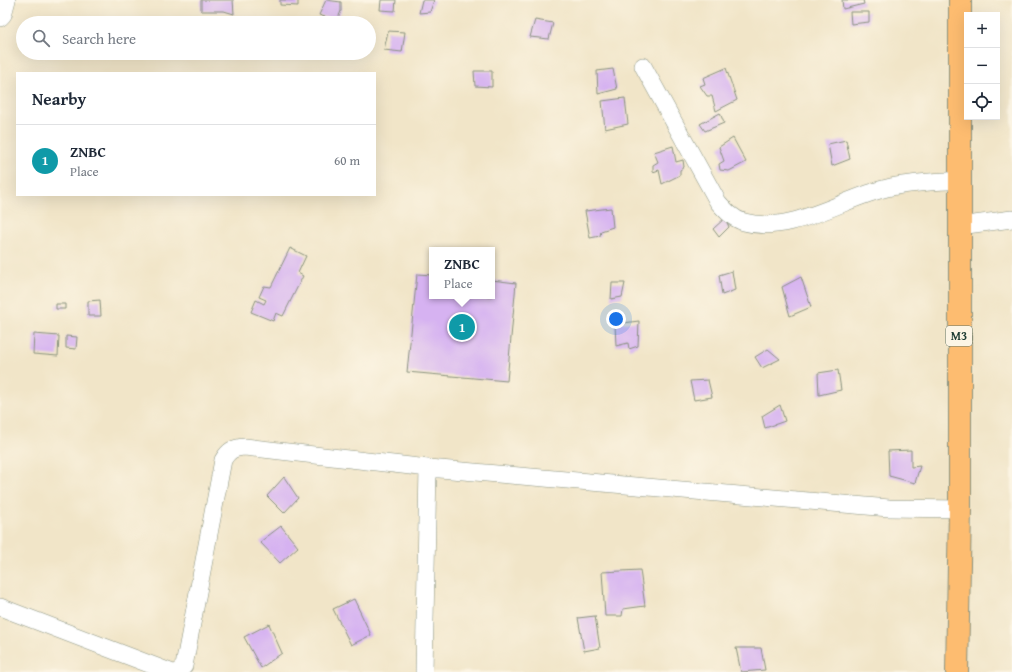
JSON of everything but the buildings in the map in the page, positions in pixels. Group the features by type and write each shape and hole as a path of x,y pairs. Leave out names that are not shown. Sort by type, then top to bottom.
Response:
{"main road":[{"name":"M3","path":"957,672 960,509 960,0"}],"street":[{"path":"0,18 3,15 7,0"},
{"path":"643,66 718,202 729,214 743,222 767,225 781,223 823,211 890,187 960,180"},
{"path":"959,226 1012,219"},
{"path":"178,672 184,666 223,460 228,452 235,448 245,447 428,468 889,508 960,509"},
{"path":"424,672 428,468"},
{"path":"0,607 170,672"}],"place":[{"name":"ZNBC","path":"462,327"}]}
